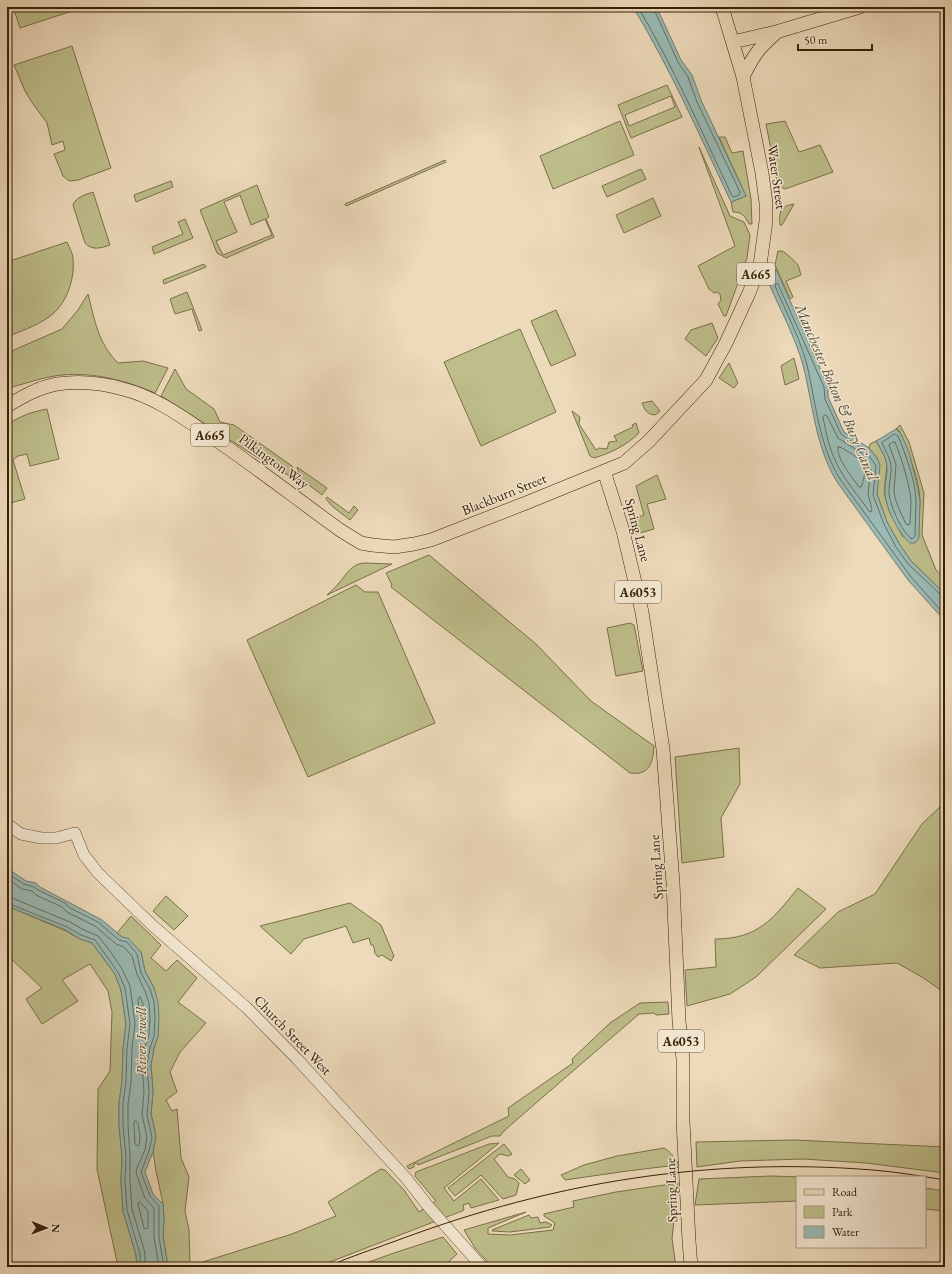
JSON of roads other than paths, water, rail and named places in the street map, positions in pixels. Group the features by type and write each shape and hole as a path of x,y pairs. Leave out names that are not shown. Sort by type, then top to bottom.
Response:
{"main road":[{"name":"Water Street","path":"649,441 706,380 731,333 749,293 760,265 765,238 766,203 762,173 743,77 722,7"},
{"path":"733,42 776,32 860,7"},
{"path":"743,77 760,48 776,32"},
{"name":"Pilkington Way","path":"7,406 38,390 68,383 106,385 124,389 143,396 177,413 233,450 337,529 361,543"},
{"name":"Blackburn Street","path":"361,543 394,547 431,540 624,463 649,441"},
{"name":"Spring Lane","path":"604,471 623,531 642,612 663,749 673,883 679,1014 683,1059 684,1128 691,1267"}],"street":[{"name":"Church Street West","path":"7,824 21,834 40,838 56,838 75,833 84,855 98,873 152,925 247,1008 297,1059 406,1178 428,1206 482,1267"}],"water":[{"path":"633,7 657,8 681,60 692,75 701,100 746,196 731,202 673,79"},
{"path":"776,269 828,386 828,397 844,432 869,448 877,458 880,465 877,494 887,522 911,561 945,594 945,621 908,580 837,482 830,468 819,439 800,355 770,286"},
{"path":"896,429 901,434 909,452 920,501 919,538 915,543 910,543 901,533 887,505 885,484 887,464 876,441"},
{"name":"River Irwell","path":"7,868 26,881 36,883 40,887 102,920 122,937 128,938 141,952 145,971 154,988 158,1002 159,1018 158,1037 154,1048 151,1065 153,1092 151,1114 156,1136 153,1152 145,1172 153,1194 163,1204 163,1236 168,1267 137,1267 136,1255 123,1211 119,1103 126,1024 121,990 115,974 92,943 80,939 66,930 7,906"}],"tram line":[{"path":"327,1267 364,1252 459,1219 516,1202 633,1178 692,1171 752,1167 812,1167 873,1170 921,1176"},
{"path":"926,1177 945,1180"}],"water label":[{"name":"Manchester Bolton & Bury Canal","path":"837,392"}]}
